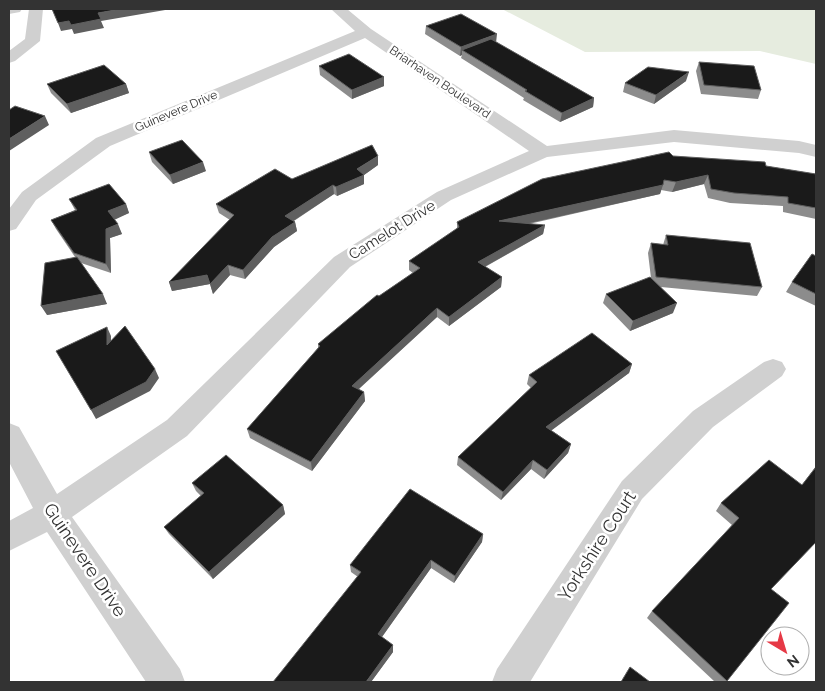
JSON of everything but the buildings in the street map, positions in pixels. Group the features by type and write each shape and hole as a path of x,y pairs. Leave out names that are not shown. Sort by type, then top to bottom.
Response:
{"street":[{"path":"9,10 15,9"},
{"path":"9,58 32,41 36,9"},
{"name":"Briarhaven Boulevard","path":"338,9 366,32 543,152"},
{"name":"Guinevere Drive","path":"9,224 29,196 103,142 366,32"},
{"name":"Camelot Drive","path":"9,537 52,514 177,428 342,262 444,196 543,152 674,136 799,146 816,151"},
{"name":"Yorkshire Court","path":"510,682 632,490 703,419 773,368"},
{"name":"Guinevere Drive","path":"9,435 52,514 167,682"}],"shaded area":[{"path":"502,9 816,9 816,64 760,51 585,52"}]}
